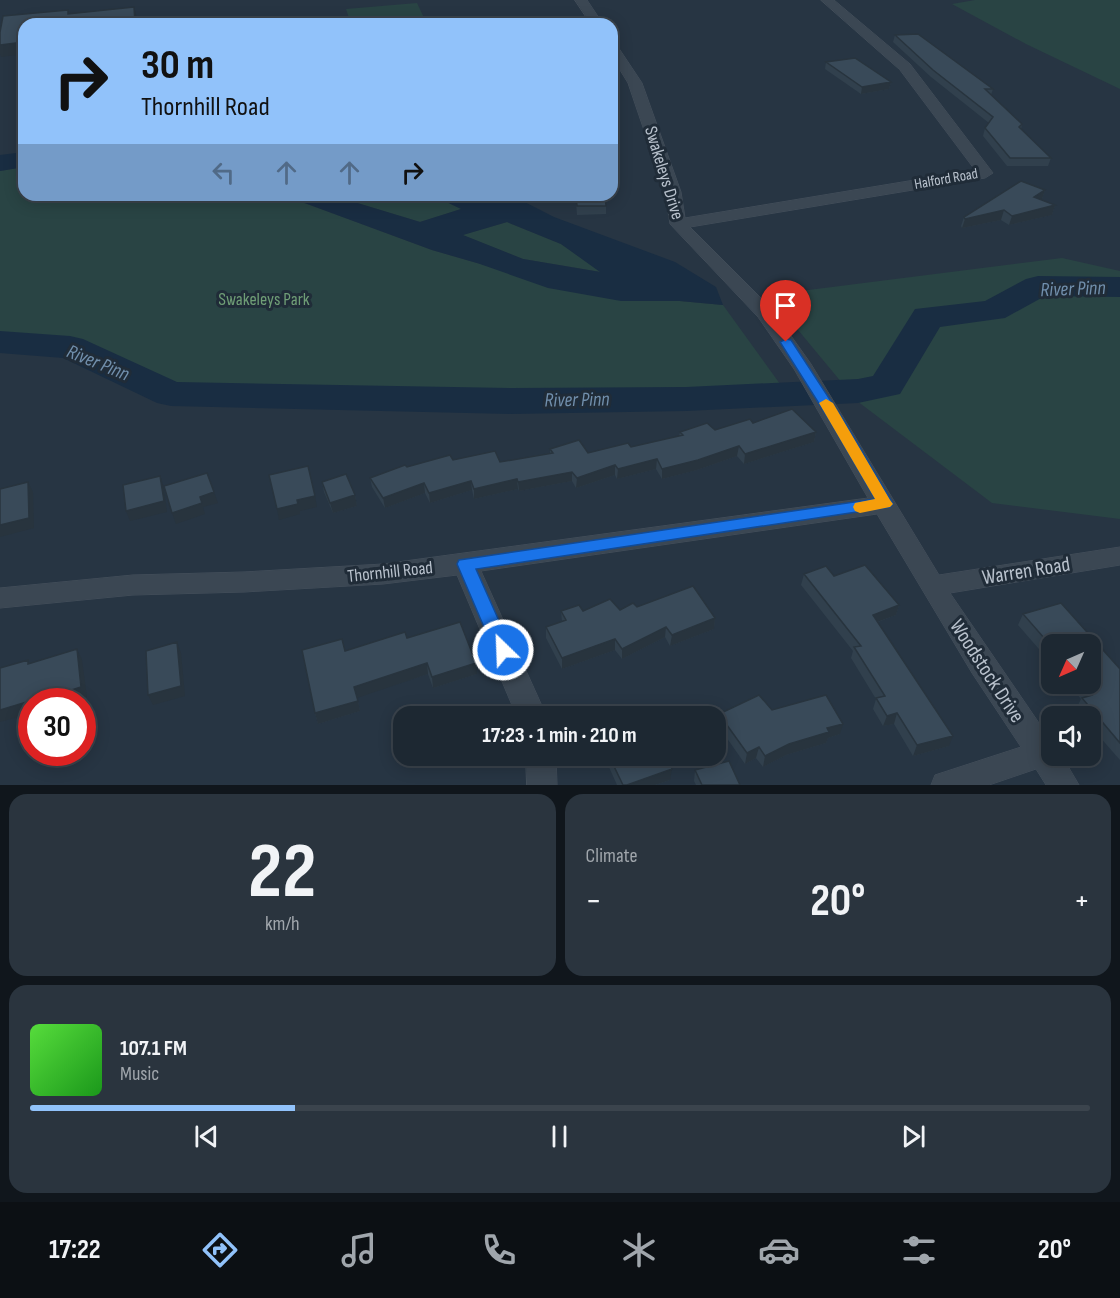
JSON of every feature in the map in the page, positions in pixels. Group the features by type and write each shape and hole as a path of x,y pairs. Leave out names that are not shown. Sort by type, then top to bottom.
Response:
{"street":[{"path":"581,0 593,18"},
{"name":"Halford Road","path":"678,224 985,173 904,67 827,0"},
{"name":"Swakeleys Drive","path":"618,56 635,83 673,192 678,224 765,313 827,405 932,586"},
{"name":"Thornhill Road","path":"0,598 133,585 314,579 465,564 885,504"},
{"name":"Warren Road","path":"932,586 1120,556"},
{"path":"465,564 527,706"},
{"name":"Woodstock Drive","path":"932,586 1041,754"},
{"path":"946,785 1041,754"},
{"path":"541,766 542,785"},
{"name":"Woodstock Drive","path":"1050,766 1064,785"}],"green space":[{"path":"975,0 1120,0 1120,89 1026,44 952,4"},
{"path":"417,3 424,18 349,18 346,9"},
{"name":"Swakeleys Park","path":"18,168 18,201 299,201 432,250 477,263 680,301 723,305 793,402 371,408 212,402 46,351 0,345 0,171"},
{"path":"351,201 445,201 462,209 420,222"},
{"path":"507,222 561,244 601,272 523,259 462,235"},
{"path":"1062,258 1120,271 1120,519 992,503 857,401 769,295"}],"water":[{"path":"18,153 18,168 0,171 0,155"},
{"path":"299,201 351,201 420,222 461,209 444,201 523,201 554,217 675,262 716,287 723,305 680,301 621,301 548,288 432,250","holes":["507,222 561,244 600,272 523,259 463,235"]}],"building":[{"path":"134,7 135,18 18,18 18,43 0,45 3,16 68,10 68,14"},
{"path":"918,34 993,89 985,89 1022,124 1019,127 1051,158 1010,158 985,128 993,117 933,70 895,35"},
{"path":"855,58 891,82 862,87 826,62"},
{"path":"1021,181 1045,190 1034,197 1055,205 1012,216 1004,210 965,219 964,217"},
{"path":"577,201 606,201 606,206 577,206"},
{"path":"792,409 816,432 745,454 739,446 662,469 657,459 618,469 615,465 577,478 572,472 518,482 517,479 474,489 471,481 429,493 424,483 383,498 370,478 405,465 407,467 450,455 453,460 495,451 500,462 553,453 550,449 579,440 588,453 628,443 631,447 683,435 680,432 707,423 715,430 750,419 753,423"},
{"path":"308,466 315,496 297,500 298,504 277,509 269,475"},
{"path":"207,473 214,492 200,497 202,503 172,513 164,486"},
{"path":"346,474 355,495 330,503 322,482"},
{"path":"160,476 164,501 126,511 123,485"},
{"path":"28,482 29,518 0,525 0,489"},
{"path":"865,565 899,605 873,615 953,736 917,745 897,713 887,716 876,698 885,696 854,647 861,646 804,574 826,566 834,576"},
{"path":"693,586 715,618 672,635 666,627 622,649 615,639 562,658 546,627 566,620 561,611 579,605 583,611 610,599 620,610 633,603 637,607"},
{"path":"1061,603 1089,634 1041,634 1023,614"},
{"path":"460,622 476,663 432,677 427,663 354,687 358,701 315,713 302,650 342,639 345,651 405,632 407,638"},
{"path":"177,642 181,686 148,695 146,651"},
{"path":"1101,648 1120,669 1120,743 1101,720 1101,706 1089,706 1082,698 1101,694"},
{"path":"77,649 81,687 18,688 18,705 0,710 0,668 28,660 28,664"},
{"path":"759,695 772,710 826,695 843,724 827,728 829,732 789,744 765,756 759,747 747,753 726,724 726,711"},
{"path":"729,761 740,785 702,785 695,770 710,766 726,766 726,762"},
{"path":"614,766 670,766 672,769 627,785 623,785"}],"waterway":[{"name":"River Pinn","path":"0,342 70,347 171,394 511,401 686,399 858,391 886,385 928,317 993,311 1038,286 1120,287"}],"slow traffic":[{"path":"826,403 885,504 860,507"}],"route":[{"path":"503,650 465,564 885,504 837,421 786,342"}]}
